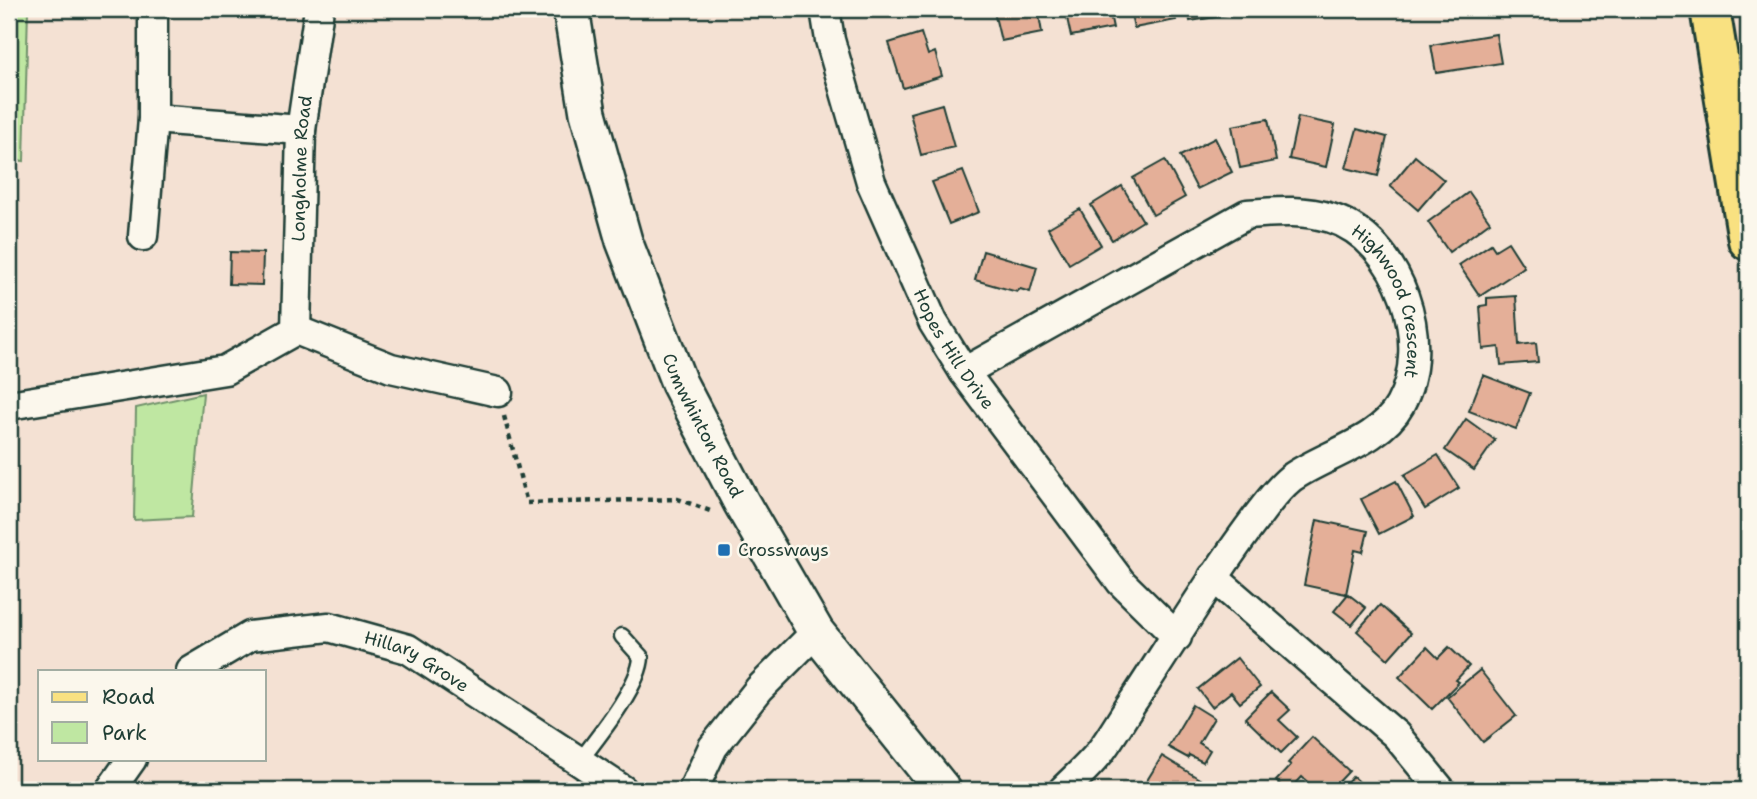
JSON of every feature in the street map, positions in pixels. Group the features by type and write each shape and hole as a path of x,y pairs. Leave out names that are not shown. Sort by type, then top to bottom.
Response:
{"main road":[{"path":"1717,10 1748,240"}],"street":[{"name":"Longholme Road","path":"296,330 301,130 319,9"},
{"name":"Cumwhinton Road","path":"571,9 588,113 624,241 679,383 755,527 816,632 943,790"},
{"name":"Hopes Hill Drive","path":"825,9 830,40 871,182 933,322 964,372 1121,582 1177,636"},
{"path":"143,236 153,118 153,19"},
{"path":"153,118 301,130"},
{"name":"Highwood Crescent","path":"964,372 1247,214 1298,210 1334,219 1366,238 1388,260 1403,290 1411,325 1414,367 1400,406 1380,427 1355,445 1290,479 1261,511 1213,577"},
{"path":"9,405 225,370 296,330 391,368 498,392"},
{"path":"1063,790 1099,753 1213,577 1396,735 1441,790"},
{"name":"Hillary Grove","path":"193,670 250,636 329,627 408,649 623,790"},
{"path":"693,790 713,747 759,689 816,632"},
{"path":"110,790 131,760"}],"lane":[{"path":"579,762 641,670 641,657 622,635"}],"path":[{"path":"498,392 527,503 678,499 755,527"}],"green space":[{"path":"9,9 28,9 24,161 9,159"},
{"path":"203,393 192,517 134,520 136,408"}],"building":[{"path":"1038,9 1042,33 1001,41 994,12"},
{"path":"1065,9 1109,9 1113,28 1071,36"},
{"path":"1130,9 1174,9 1176,20 1134,28"},
{"path":"1188,9 1240,9 1241,13 1190,21"},
{"path":"921,33 928,55 935,52 942,76 903,88 889,43"},
{"path":"1496,34 1501,63 1436,73 1431,45"},
{"path":"942,104 954,147 921,155 910,113"},
{"path":"1298,117 1335,125 1326,167 1289,159"},
{"path":"1268,119 1276,161 1240,168 1232,126"},
{"path":"1357,129 1387,137 1378,176 1346,168"},
{"path":"1215,138 1232,172 1197,189 1180,156"},
{"path":"1415,156 1444,180 1418,210 1390,186"},
{"path":"1165,160 1185,197 1153,215 1133,178"},
{"path":"963,171 979,212 949,224 932,182"},
{"path":"1122,186 1143,221 1112,240 1091,205"},
{"path":"1469,192 1490,222 1449,252 1428,222"},
{"path":"1080,209 1101,245 1069,264 1048,228"},
{"path":"1508,242 1524,267 1480,296 1459,265 1491,244 1495,250"},
{"path":"983,251 1037,267 1030,292 1020,289 1017,292 975,280"},
{"path":"230,252 263,253 262,285 229,284"},
{"path":"1516,296 1519,345 1536,343 1538,362 1501,365 1499,347 1483,349 1480,306 1487,305 1487,298"},
{"path":"1483,375 1530,393 1516,429 1469,411"},
{"path":"1466,419 1495,440 1474,470 1445,450"},
{"path":"1438,455 1459,488 1425,509 1404,475"},
{"path":"1396,481 1414,516 1379,534 1361,499"},
{"path":"1317,520 1368,531 1363,552 1355,550 1346,594 1304,585"},
{"path":"1348,594 1366,608 1352,625 1334,611"},
{"path":"1380,605 1411,633 1388,659 1357,631"},
{"path":"1427,647 1438,658 1449,647 1469,666 1456,680 1459,682 1432,709 1399,677"},
{"path":"1237,658 1260,687 1240,703 1231,692 1212,707 1198,689"},
{"path":"1480,670 1516,716 1483,742 1447,697"},
{"path":"1271,692 1290,710 1279,720 1297,737 1281,753 1245,718"},
{"path":"1193,705 1214,718 1199,743 1210,750 1203,762 1189,755 1188,758 1168,747"},
{"path":"1312,737 1349,771 1331,790 1316,790 1302,777 1290,790 1286,790 1276,781 1291,765 1288,763"},
{"path":"1162,756 1211,786 1209,790 1148,790 1143,787"},
{"path":"1353,776 1368,790 1341,790"}],"place":[{"name":"Crossways","path":"724,550"}]}
